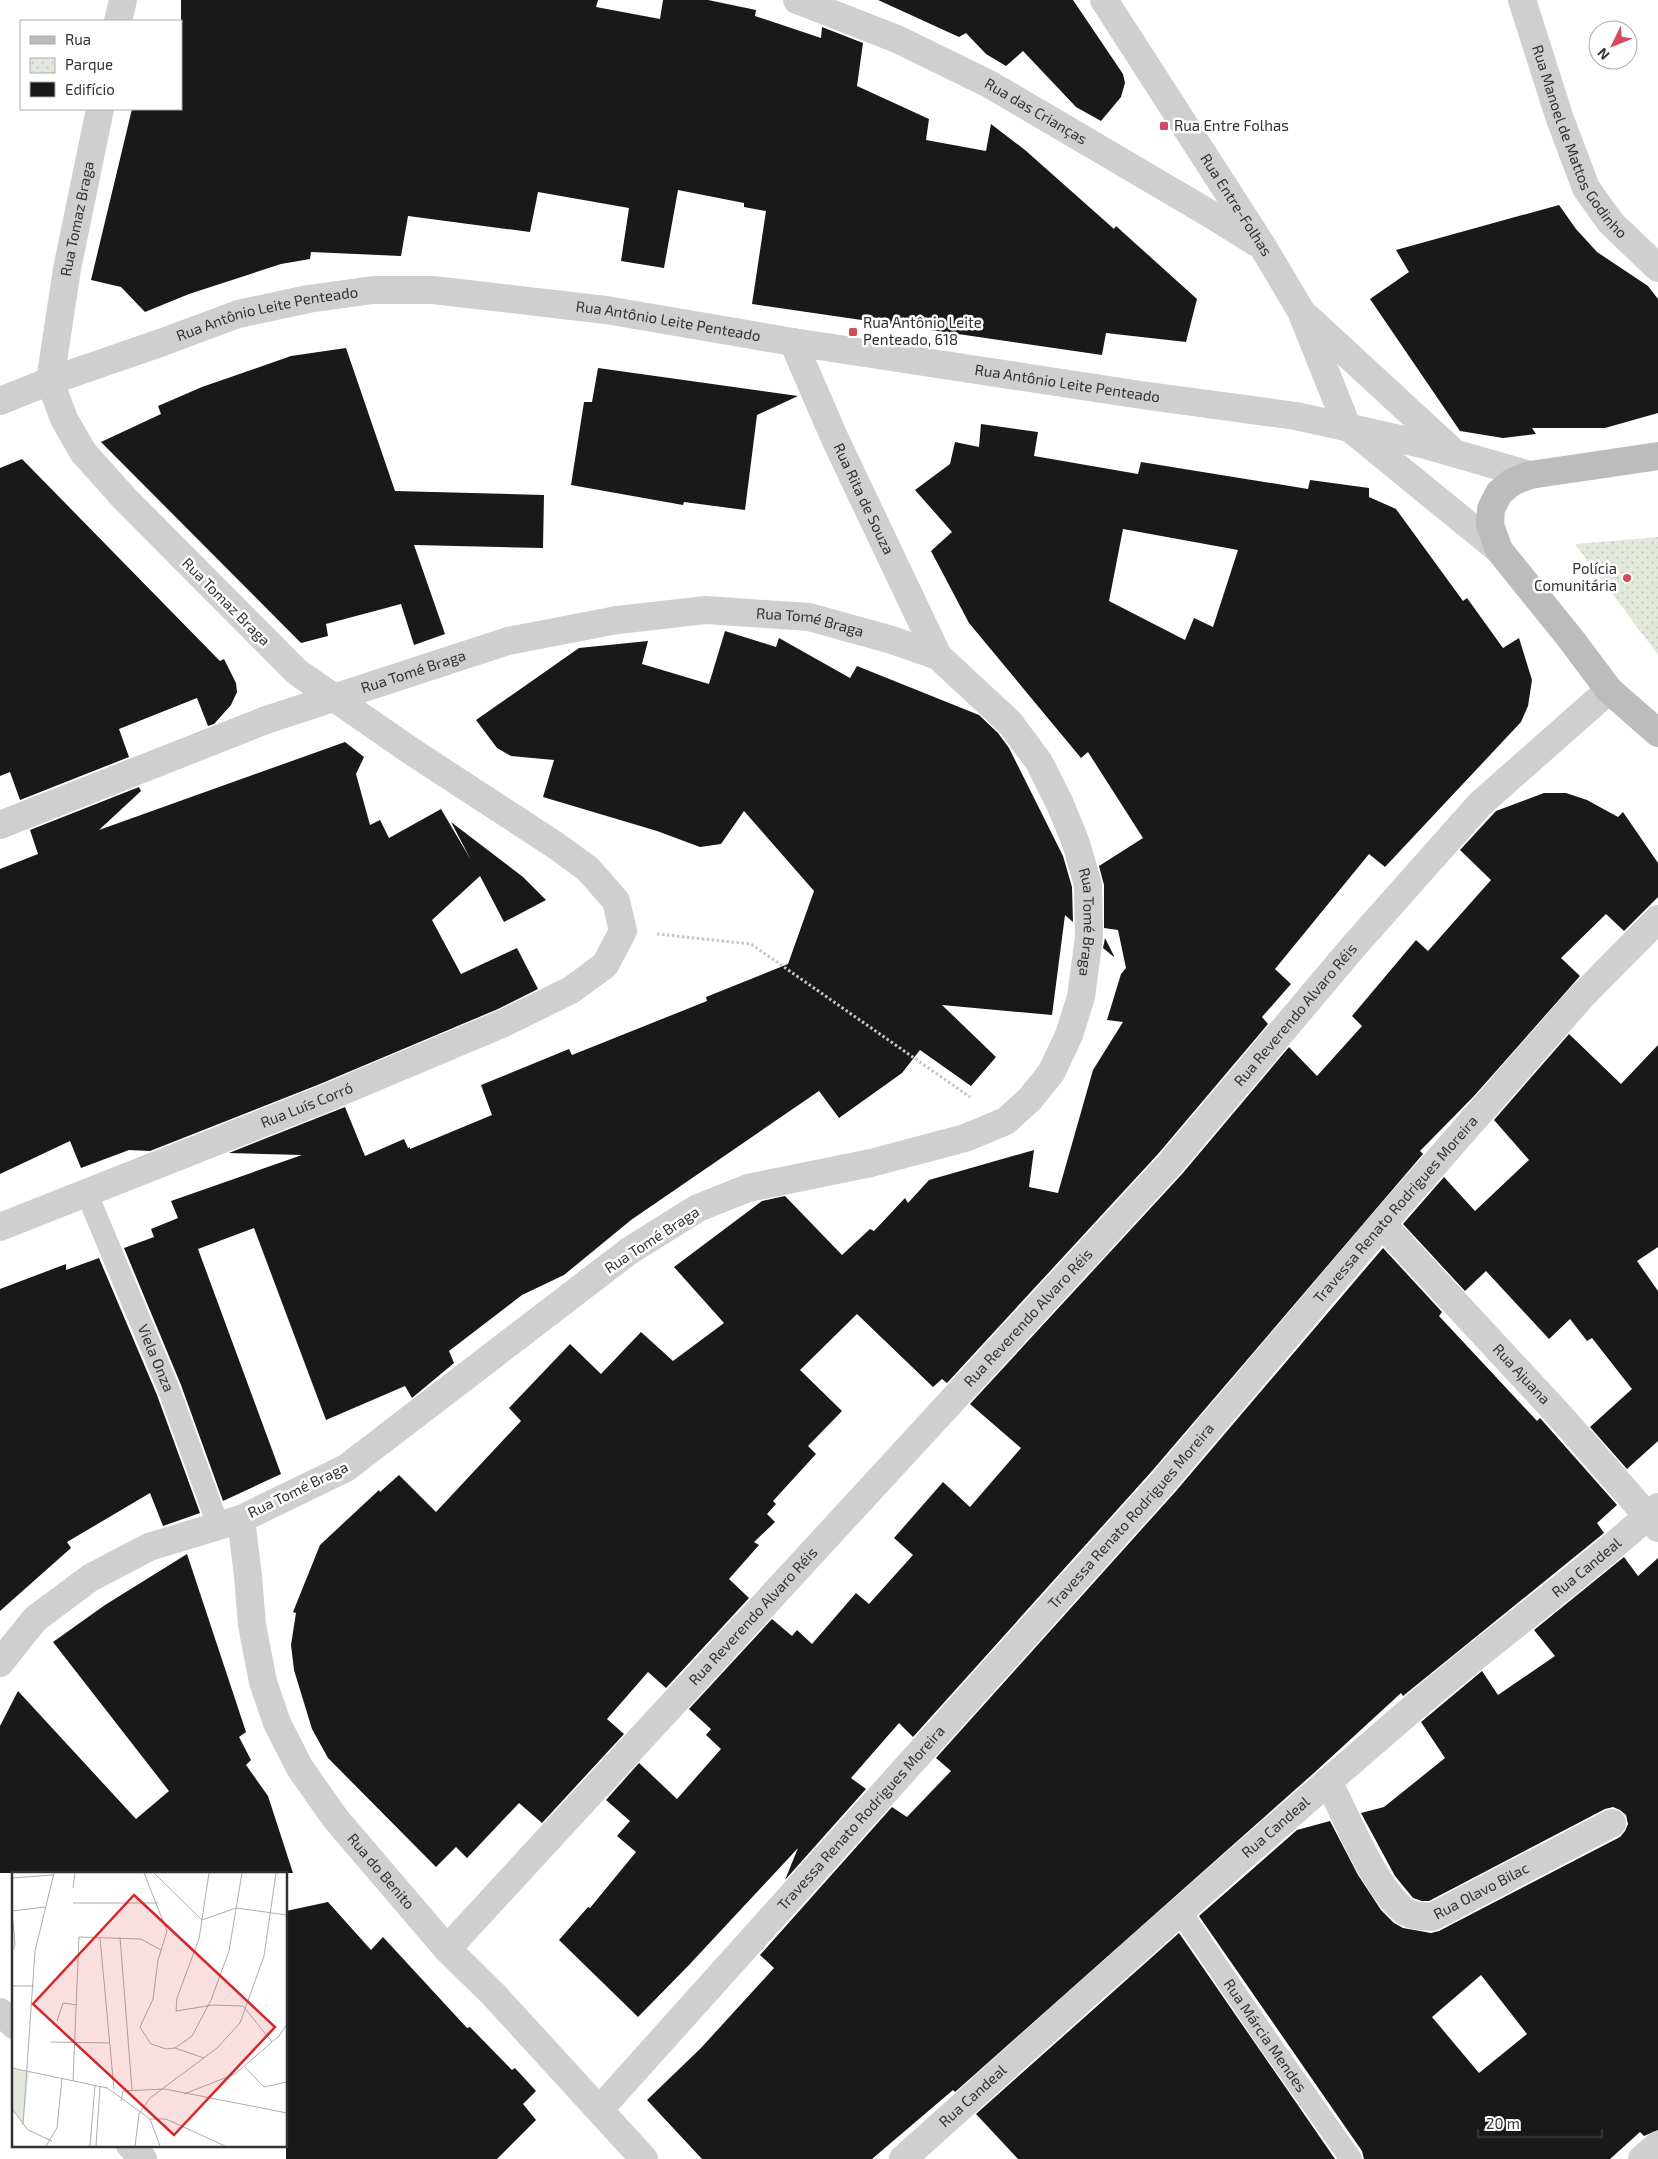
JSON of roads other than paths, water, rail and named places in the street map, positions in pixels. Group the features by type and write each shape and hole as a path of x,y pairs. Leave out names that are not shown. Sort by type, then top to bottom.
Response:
{"street":[{"path":"118,20 122,0"},
{"name":"Rua das Crianças","path":"797,0 897,39 989,84 1212,214 1263,247"},
{"name":"Rua Entre-Folhas","path":"1104,0 1263,247 1301,311 1347,426"},
{"name":"Rua Manoel de Mattos Godinho","path":"1522,0 1560,119 1586,188 1611,222 1658,268"},
{"name":"Rua Tomaz Braga","path":"100,110 67,269 50,381 64,419 83,452 106,479 263,640 297,672 411,751 555,845 588,870 616,901 623,931 605,965"},
{"name":"Rua Antônio Leite Penteado","path":"0,401 50,381 238,314 308,299 373,290 433,290 606,310 792,342 1141,395 1296,416 1347,426 1453,452 1530,475"},
{"name":"Rua Entre-Folhas","path":"1301,311 1453,452"},
{"name":"Rua Rita de Souza","path":"792,342 938,656"},
{"path":"1347,426 1499,550 1658,752"},
{"path":"1499,550 1490,525 1491,509 1499,493 1512,482 1530,475 1658,456"},
{"name":"Rua Tomé Braga","path":"0,825 266,720 508,640 617,620 706,610 809,617 892,640 938,656 1010,723 1040,762 1076,843 1088,885 1089,938 1081,997 1070,1035 1051,1073 1030,1099 1006,1120 965,1138 871,1163 748,1188 698,1208 629,1251 346,1468 229,1522 149,1547 90,1578 36,1619 0,1663"},
{"path":"1609,690 1658,733"},
{"name":"Rua Reverendo Alvaro Réis","path":"447,1949 1170,1164 1353,947 1480,804 1609,690"},
{"name":"Travessa Renato Rodrigues Moreira","path":"600,2109 1164,1481 1382,1224 1582,996 1658,919"},
{"name":"Rua Luís Corró","path":"0,1226 88,1194 326,1098 504,1022 571,990 605,965"},
{"name":"Rua Ajuana","path":"1382,1224 1655,1517"},
{"name":"Rua Candeal","path":"903,2159 1180,1911 1448,1678 1655,1517"},
{"name":"Rua do Benito","path":"229,1522 248,1576 252,1625 263,1682 278,1723 300,1768 335,1818 447,1949 493,1994 644,2159"},
{"name":"Rua Olavo Bilac","path":"1328,1781 1379,1882 1403,1910 1415,1916 1432,1917 1612,1823"},
{"path":"0,2012 12,2023"},
{"path":"1642,2159 1658,2145"},
{"path":"131,2146 143,2159"}],"lane":[{"name":"Viela Onza","path":"88,1194 169,1390 229,1522"},
{"name":"Rua Márcia Mendes","path":"1180,1911 1351,2159"}],"place":[{"name":"Rua Entre Folhas","path":"1164,126"},
{"name":"Rua Antônio Leite Penteado, 618","path":"853,332"},
{"name":"Polícia Comunitária","path":"1627,578"}]}
